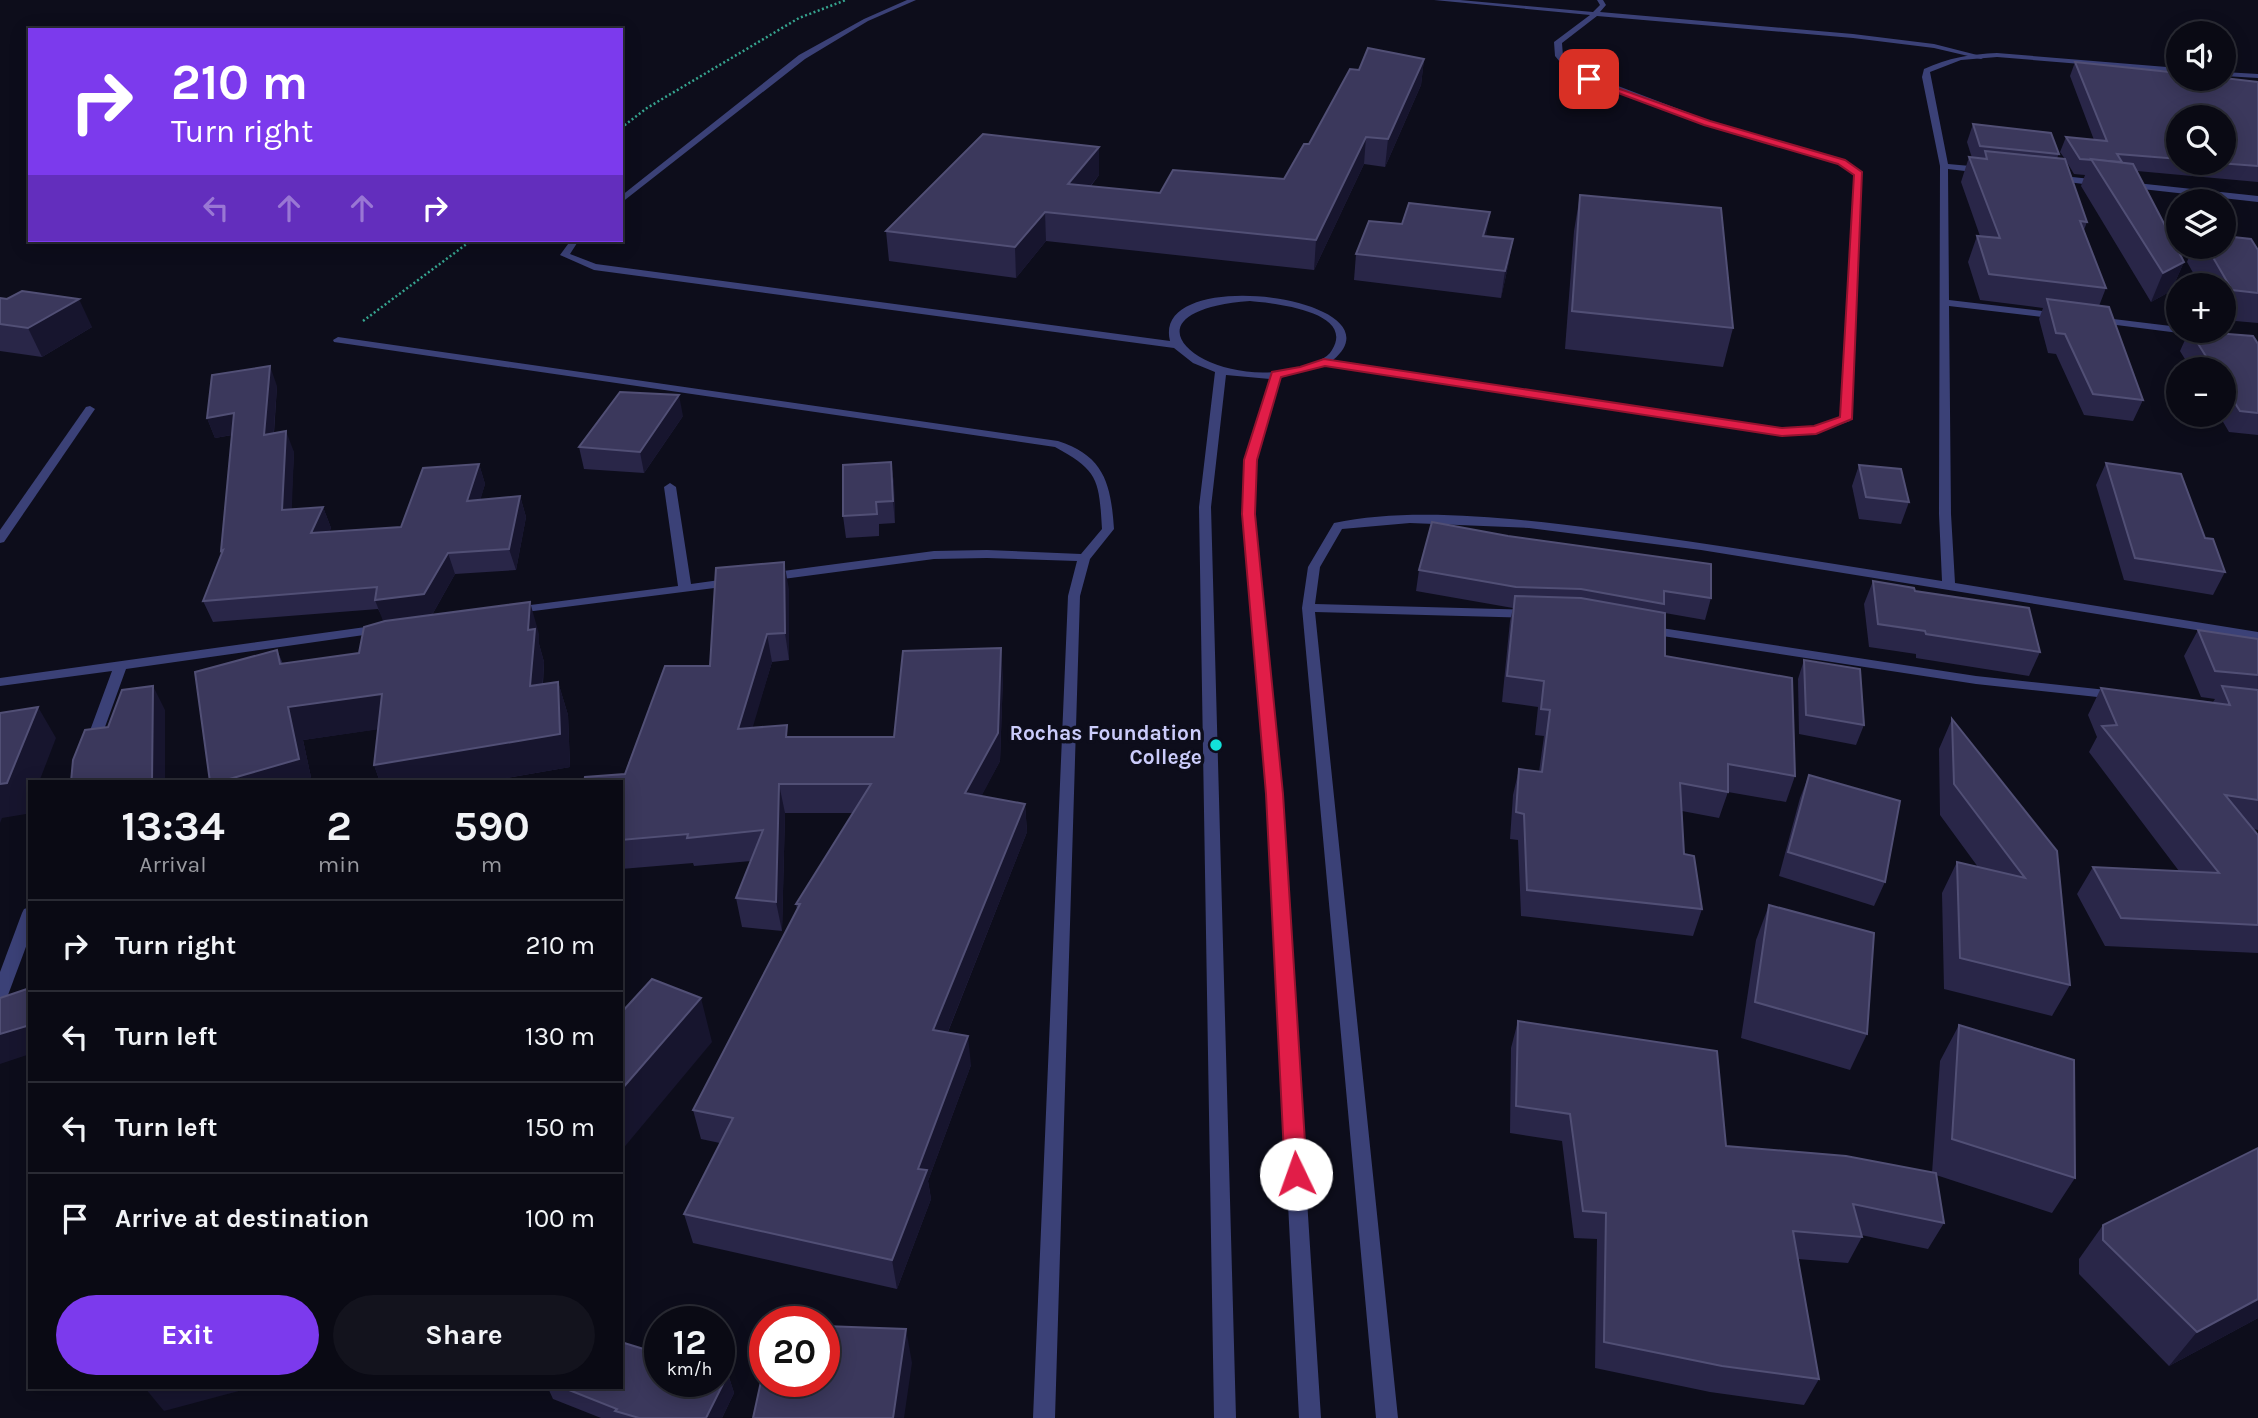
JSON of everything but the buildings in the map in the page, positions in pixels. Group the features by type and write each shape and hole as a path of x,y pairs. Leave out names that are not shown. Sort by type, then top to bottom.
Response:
{"street":[{"path":"623,198 802,57 866,20 913,0"},
{"path":"1437,0 1875,39 1934,46 1981,57 2166,69"},
{"path":"1324,362 1782,432 1816,430 1846,419 1859,174 1842,162 1707,123 1573,72 1559,56 1558,42 1596,13 1603,5 1600,0"},
{"path":"1949,587 1945,514 1944,166 1926,77 1927,71 1949,61 1981,57"},
{"path":"2236,75 2258,76"},
{"path":"1944,166 1998,172"},
{"path":"2039,176 2108,183"},
{"path":"2121,185 2258,199"},
{"path":"574,242 565,255 594,267 1178,345"},
{"path":"1277,299 1312,309 1336,325 1342,338 1337,351 1324,362 1276,375 1220,370 1198,362 1181,351 1174,339 1175,326 1184,315 1201,306 1223,300 1277,299"},
{"path":"1944,302 2068,317"},
{"path":"2082,318 2166,328"},
{"path":"338,340 1058,444 1087,459 1104,482 1108,529 1084,558 1074,596 1044,1418"},
{"path":"1220,370 1205,507 1225,1418"},
{"path":"1276,375 1250,460 1248,514 1274,794 1310,1418"},
{"path":"0,539 90,409"},
{"path":"670,487 685,589"},
{"path":"1387,1418 1308,608 1314,567 1338,526 1410,519 1528,524 1701,546 2258,636"},
{"path":"495,614 934,555 1084,558"},
{"path":"1308,608 1549,615"},
{"path":"0,682 398,627"},
{"path":"1639,628 1976,680 2137,698"},
{"path":"79,780 121,665"},
{"path":"0,995 28,918"}],"path":[{"path":"623,126 647,108 799,18 846,0"},
{"path":"338,340 469,242"}],"place":[{"name":"Rochas Foundation College","path":"1216,745"}],"route":[{"path":"1296,1174 1274,794 1248,514 1250,460 1276,375 1324,362 1782,432 1816,430 1846,419 1859,174 1842,162 1707,123 1589,79"}]}
